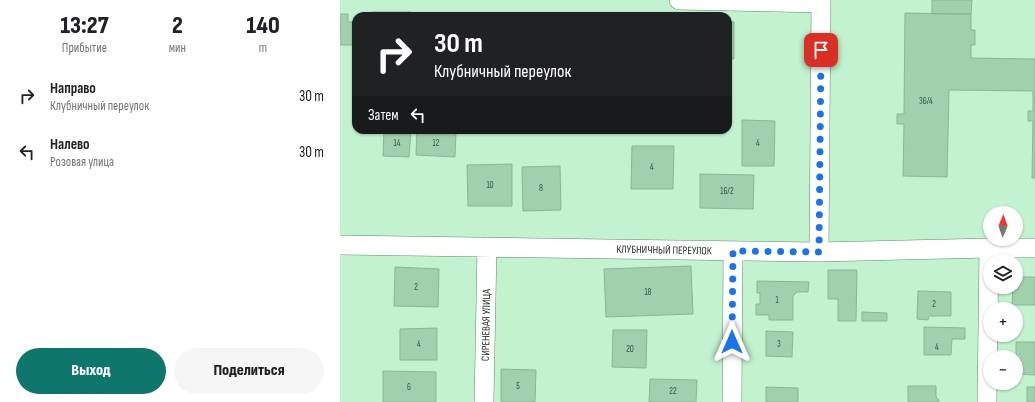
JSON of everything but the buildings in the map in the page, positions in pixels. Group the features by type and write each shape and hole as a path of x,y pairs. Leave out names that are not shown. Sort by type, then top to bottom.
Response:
{"street":[{"path":"679,0 821,2 819,252"},
{"name":"КЛУБНИЧНЫЙ ПЕРЕУЛОК","path":"340,245 819,252 1035,248"},
{"name":"СИРЕНЕВАЯ УЛИЦА","path":"484,402 487,247"},
{"path":"987,402 989,248"},
{"path":"732,402 733,251"}],"route":[{"path":"732,342 733,251 819,252 821,50"}]}
